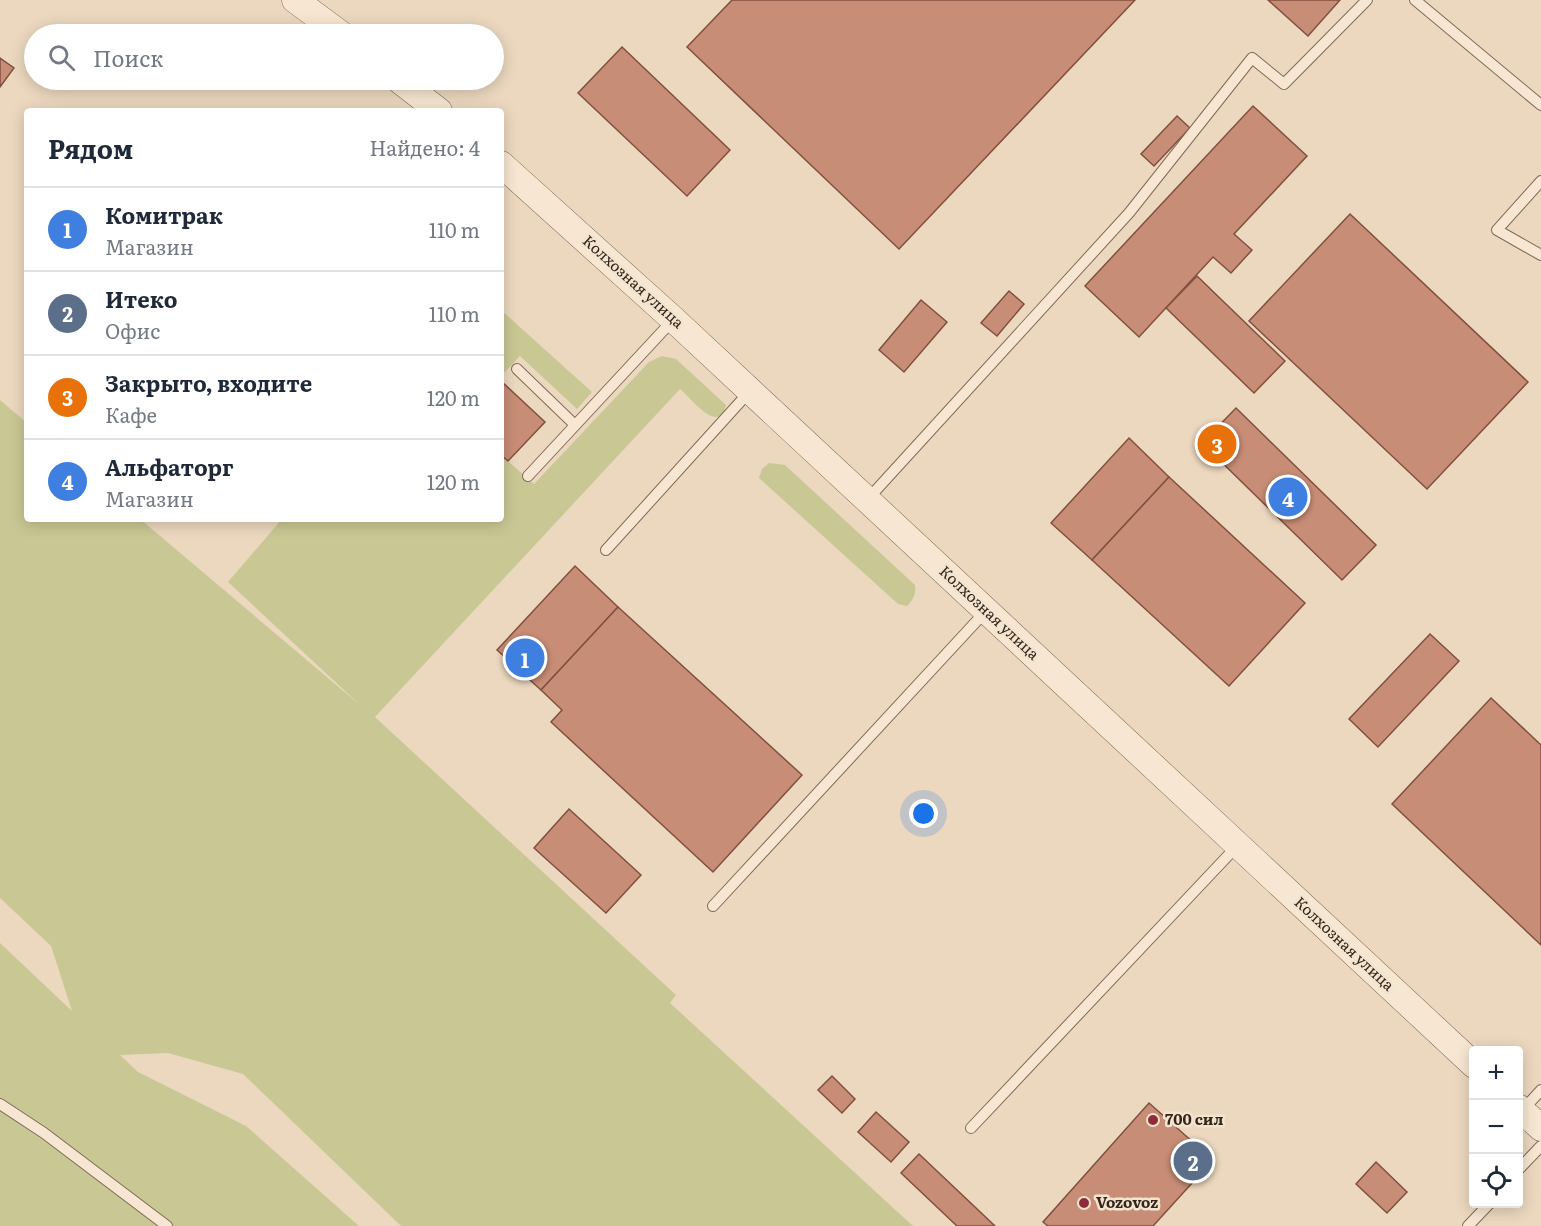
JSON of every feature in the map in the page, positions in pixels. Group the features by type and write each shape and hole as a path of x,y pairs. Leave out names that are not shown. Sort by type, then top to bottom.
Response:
{"street":[{"path":"299,1 328,24"},
{"path":"412,90 435,108"},
{"name":"Колхозная улица","path":"504,167 673,319 1469,1061"},
{"path":"1523,1112 1541,1128"}],"lane":[{"path":"867,500 1129,213 1252,58 1284,84 1367,0"},
{"path":"1415,0 1541,105"},
{"path":"1541,181 1497,230 1541,255"},
{"path":"528,476 673,319"},
{"path":"518,369 575,425"},
{"path":"606,550 750,391"},
{"path":"713,906 986,611"},
{"path":"971,1128 1238,845"},
{"path":"1523,1106 1541,1090"},
{"path":"0,1104 44,1133 167,1226"},
{"path":"1523,1165 1541,1146"},
{"path":"1468,1226 1484,1208"}],"shaded area":[{"path":"504,313 592,392 577,409 520,356 504,373"},
{"path":"662,356 676,359 726,405 722,414 717,417 704,412 680,389 375,717 676,995 670,1003 913,1226 401,1226 243,1074 168,1053 120,1055 138,1072 246,1126 359,1226 0,1226 0,943 72,1011 51,946 0,898 0,400 24,420 24,522 144,522 360,705 228,582 279,522 504,522 504,458 534,484 649,362"},
{"path":"769,463 785,465 915,585 914,596 907,606 898,604 759,478 762,469"}],"building":[{"path":"732,0 1135,0 899,249 687,47"},
{"path":"1268,0 1340,0 1308,36"},
{"path":"622,47 730,150 687,196 578,93"},
{"path":"0,58 14,68 0,87"},
{"path":"1253,106 1307,156 1234,234 1252,250 1231,273 1213,257 1139,337 1085,286"},
{"path":"1177,116 1190,128 1154,166 1141,154"},
{"path":"1350,214 1528,382 1427,489 1249,321"},
{"path":"1197,276 1285,361 1254,393 1166,308"},
{"path":"1009,291 1024,304 997,336 981,323"},
{"path":"921,300 947,322 904,372 879,350"},
{"path":"504,384 545,422 508,461 504,458"},
{"path":"1236,408 1376,545 1342,580 1202,443"},
{"path":"1129,438 1169,477 1092,560 1051,523"},
{"path":"1169,477 1305,603 1229,686 1092,560"},
{"path":"575,566 618,607 541,690 497,650"},
{"path":"618,607 802,775 713,872 551,722 562,710 541,690"},
{"path":"1430,634 1459,661 1378,747 1349,719"},
{"path":"1491,698 1541,745 1541,945 1392,804"},
{"path":"569,809 641,875 606,913 534,848"},
{"path":"832,1076 855,1099 842,1113 818,1090"},
{"path":"1149,1103 1213,1160 1153,1226 1048,1226 1043,1222"},
{"path":"876,1112 909,1142 891,1162 858,1132"},
{"path":"919,1154 995,1226 957,1226 901,1173"},
{"path":"1376,1162 1407,1192 1387,1213 1356,1184"}],"place":[{"name":"Закрыто, входите","path":"1217,444"},
{"name":"Альфаторг","path":"1288,497"},
{"name":"Комитрак","path":"525,658"},
{"name":"700 сил","path":"1153,1120"},
{"name":"Итеко","path":"1193,1161"},
{"name":"Vozovoz","path":"1084,1203"}]}
